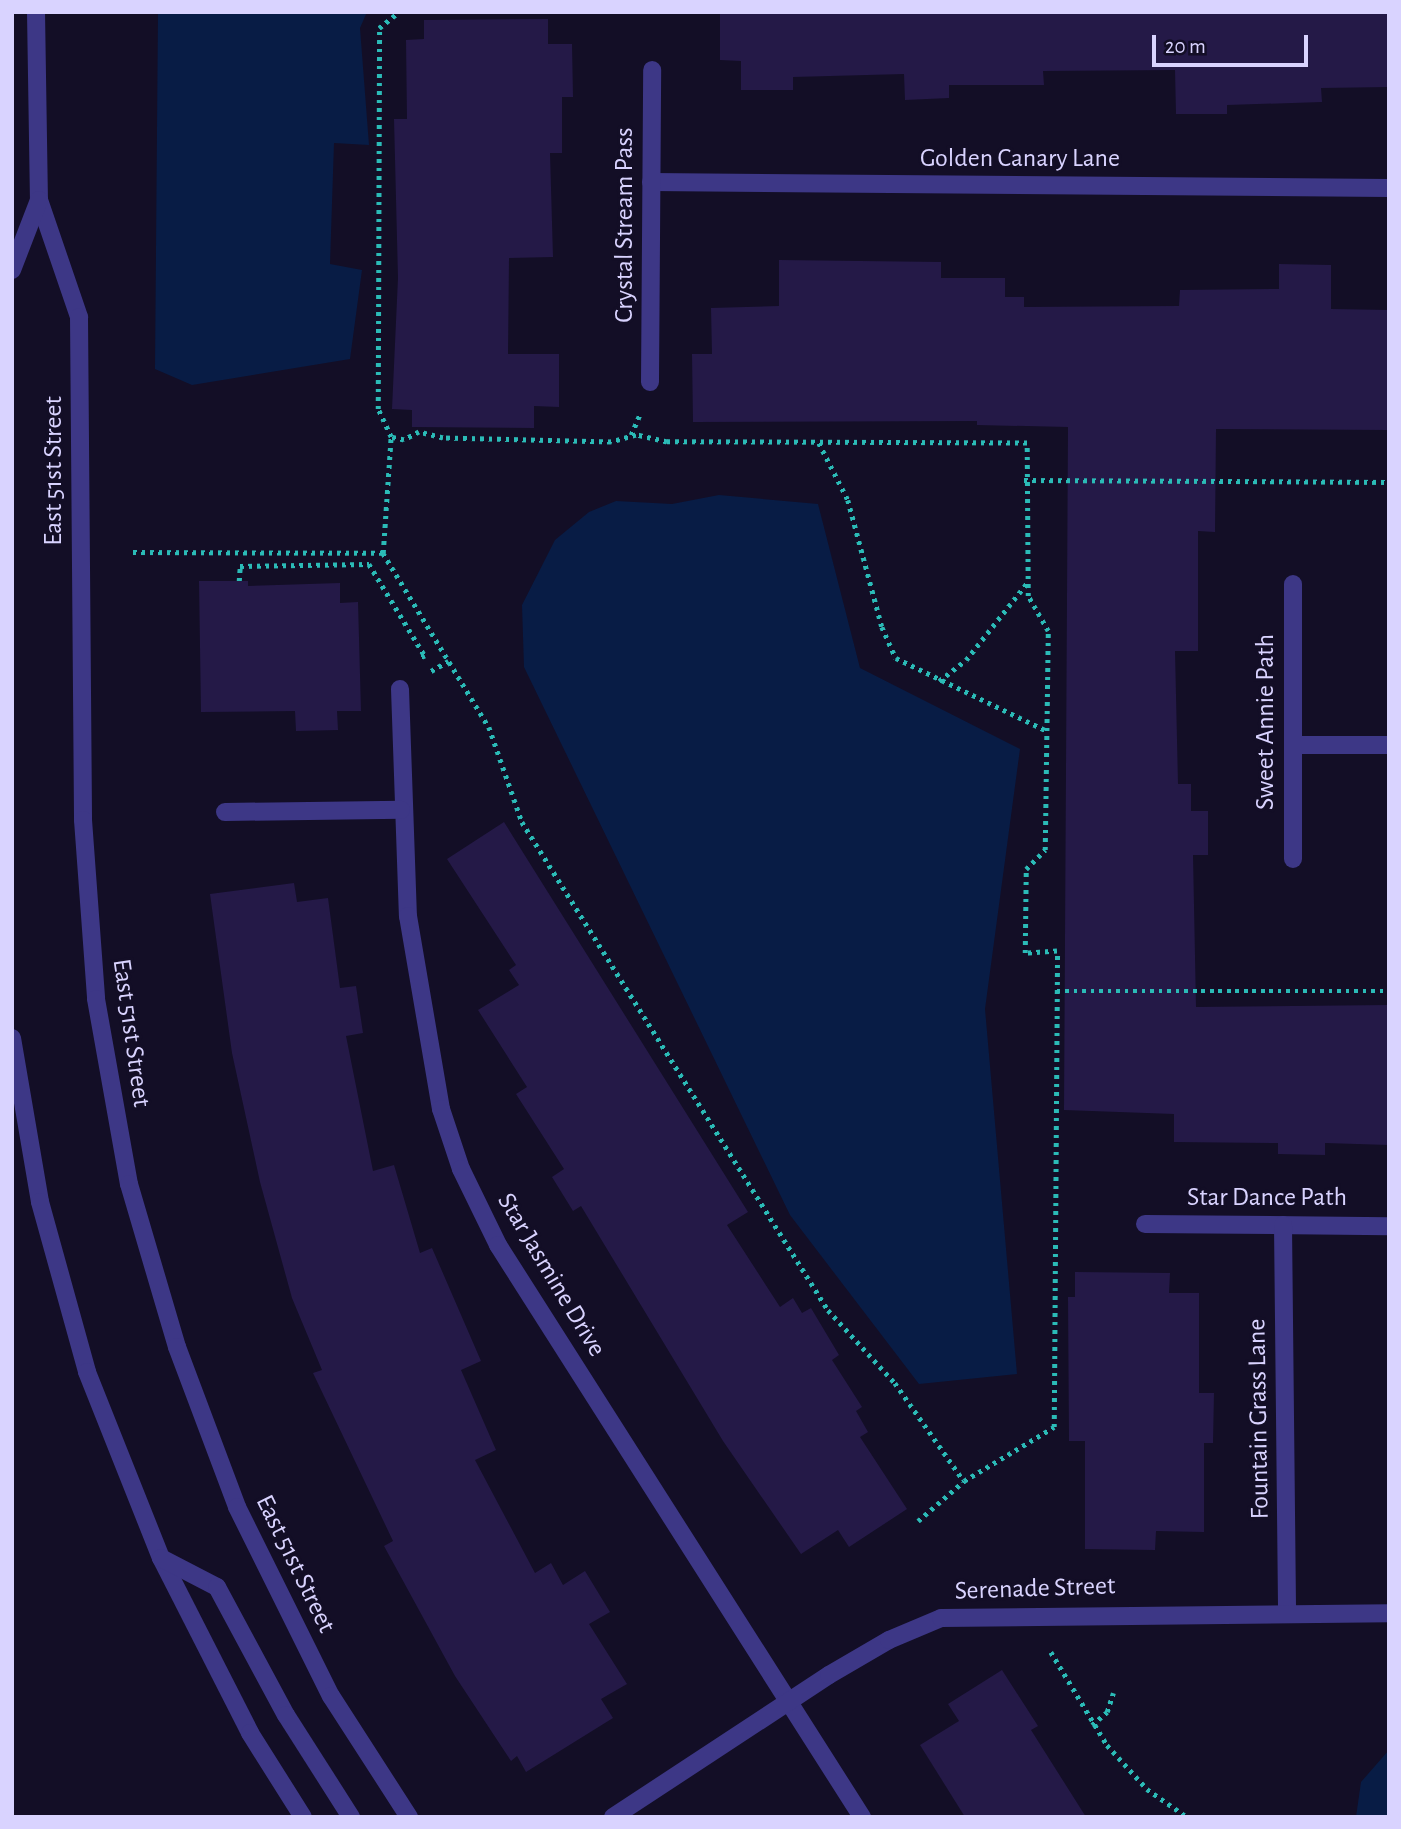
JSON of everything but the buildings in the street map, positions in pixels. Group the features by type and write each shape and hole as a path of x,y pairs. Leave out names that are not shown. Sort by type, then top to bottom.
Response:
{"street":[{"name":"East 51st Street","path":"36,12 39,200 79,317 83,820 96,999 129,1184 177,1347 237,1507 331,1696 409,1817"},
{"name":"Crystal Stream Pass","path":"650,382 652,70"},
{"name":"Golden Canary Lane","path":"651,182 1389,188"},
{"name":"East 51st Street","path":"12,270 39,200"},
{"name":"Sweet Annie Path","path":"1293,584 1293,859"},
{"name":"Star Jasmine Drive","path":"400,690 401,810 408,916 421,1010 441,1109 461,1169 498,1245 786,1702 862,1817"},
{"path":"1293,745 1389,745"},
{"path":"226,812 401,810"},
{"path":"12,1038 40,1202 87,1373 161,1558 250,1733 303,1817"},
{"name":"Star Dance Path","path":"1145,1224 1389,1226"},
{"name":"Fountain Grass Lane","path":"1283,1225 1287,1612"},
{"path":"161,1558 217,1587 286,1716 351,1817"},
{"name":"Serenade Street","path":"613,1817 786,1702 889,1640 941,1618 1287,1612 1389,1613"}],"path":[{"path":"399,12 379,29 378,409 391,437 383,553 489,727 522,822 739,1169 828,1310 895,1383 964,1481"},
{"path":"391,437 404,440 419,432 443,438 611,442 636,435 667,442 1027,443 1024,480 1028,596 1048,631 1045,850 1026,869 1025,953 1058,951 1054,1427 964,1481 918,1521"},
{"path":"819,443 848,500 888,646 896,659 1047,731"},
{"path":"1024,480 1389,482"},
{"path":"132,552 383,553"},
{"path":"239,581 240,566 369,564 425,656 410,664"},
{"path":"939,681 966,660 1027,583"},
{"path":"426,675 448,661"},
{"path":"1057,991 1389,991"},
{"path":"1050,1649 1092,1725 1147,1789 1186,1817"},
{"path":"1092,1725 1108,1712 1113,1693"}],"water":[{"path":"158,12 367,12 360,28 369,145 334,143 330,264 362,270 350,359 192,385 155,369"},
{"path":"719,495 818,504 860,668 1020,749 985,1009 1017,1374 919,1384 790,1215 524,667 522,605 555,540 589,512 616,501 672,504"},
{"path":"1389,1750 1389,1817 1356,1817 1361,1782"}]}
